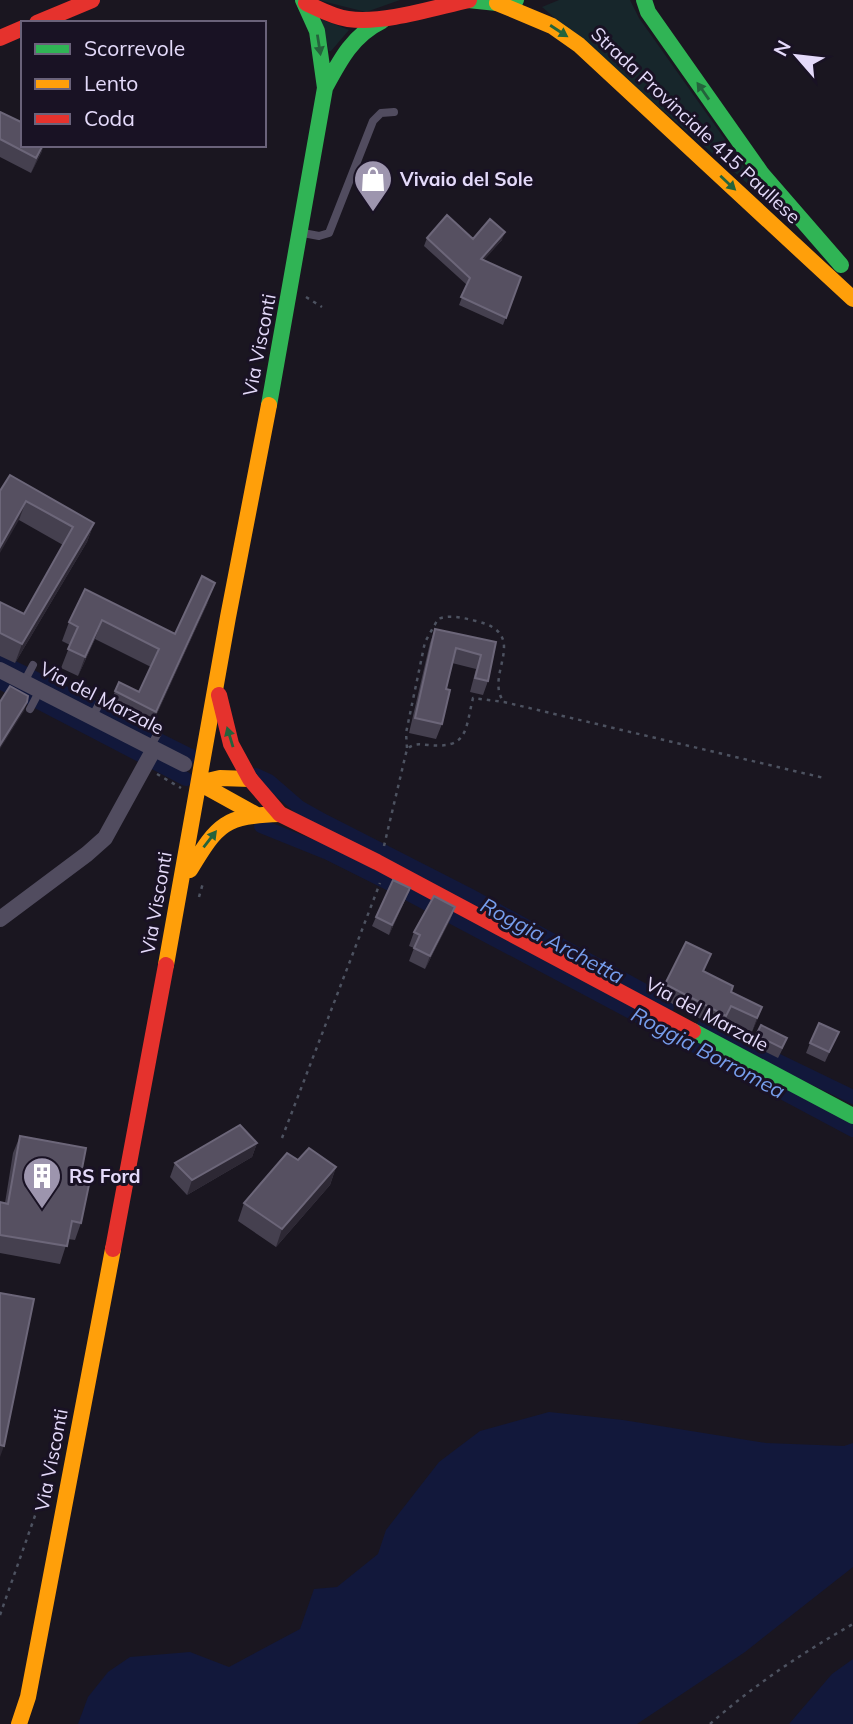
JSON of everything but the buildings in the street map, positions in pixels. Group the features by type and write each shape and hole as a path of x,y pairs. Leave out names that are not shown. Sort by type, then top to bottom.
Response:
{"main road":[{"path":"42,21 92,0"},
{"path":"305,2 330,14 350,19 469,0 497,3 518,0"},
{"name":"Strada Provinciale 415 Paullese","path":"644,0 648,12 762,174 853,278"},
{"path":"305,2 317,31 325,88"},
{"name":"Strada Provinciale 415 Paullese","path":"497,3 552,26 579,45 853,299"},
{"path":"325,88 344,51 355,37 367,27 405,12"},
{"path":"0,38 21,30"},
{"name":"Via Visconti","path":"19,1724 28,1697 182,883 325,88"},
{"name":"Via del Marzale","path":"216,685 231,744 250,779 280,814 377,862 853,1116"},
{"path":"200,783 220,778 250,779"},
{"name":"Via del Marzale","path":"200,783 255,814"},
{"name":"Via del Marzale","path":"182,883 211,835 225,823 238,816 280,814"}],"street":[{"name":"Via del Marzale","path":"0,670 92,717 154,743 184,764"},
{"path":"0,919 105,838 145,767 154,743"}],"lane":[{"path":"300,233 319,236 329,233 373,121 381,113 394,112"},
{"path":"24,682 33,665"},
{"path":"30,709 40,690"},
{"path":"92,717 102,699"}],"path":[{"path":"384,845 407,748 406,733 425,642 438,619 444,616 462,618 489,625 498,631 503,639 504,649 498,690 504,702"},
{"path":"407,748 414,744 446,746 460,740 465,733 473,698 504,702 824,778"},
{"path":"282,1138 379,886"},
{"path":"0,1615 37,1510 49,1497 68,1486"},
{"path":"710,1724 785,1666 853,1624"}],"shaded area":[{"path":"318,0 400,0 366,12"},
{"path":"559,0 630,0 639,18 770,203 542,7"},
{"path":"321,19 349,30 331,51 329,51"}],"water":[{"path":"549,1412 623,1420 766,1443 844,1446 853,1443 853,1567 745,1652 637,1724 78,1724 88,1697 108,1672 130,1657 190,1652 229,1667 300,1629 314,1589 337,1587 378,1554 386,1530 439,1462 480,1431"},
{"path":"853,1659 853,1724 789,1724 832,1674"}],"waterway":[{"name":"Roggia Archetta","path":"0,661 191,756"},
{"name":"Roggia Borromea","path":"0,682 186,779"},
{"name":"Roggia Archetta","path":"256,775 269,781 299,807 469,895 652,995 656,1002 667,1007"},
{"name":"Roggia Borromea","path":"261,826 328,853 390,884 853,1130"},
{"name":"Roggia Archetta","path":"704,1025 853,1097"}],"traffic: fast":[{"path":"269,405 325,88 317,31 303,0"},
{"path":"468,0 497,3 516,0"},
{"path":"644,0 648,12 762,174 841,265"},
{"path":"325,88 355,41 382,21"},
{"path":"693,1031 853,1116"}],"traffic: slow":[{"path":"497,3 552,26 579,45 853,299"},
{"path":"166,965 269,405"},
{"path":"199,783 220,778 250,779"},
{"path":"199,783 255,814"},
{"path":"190,870 208,842 225,825 247,817 280,814"},
{"path":"19,1724 28,1697 113,1249"}],"traffic: jam":[{"path":"42,21 92,0"},
{"path":"306,3 337,16 362,20 408,14 469,0"},
{"path":"0,38 21,29"},
{"path":"219,695 231,744 250,779 280,814 377,862 693,1031"},
{"path":"113,1249 166,965"}],"place":[{"name":"Vivaio del Sole","path":"373,213"},
{"name":"RS Ford","path":"42,1210"}]}
